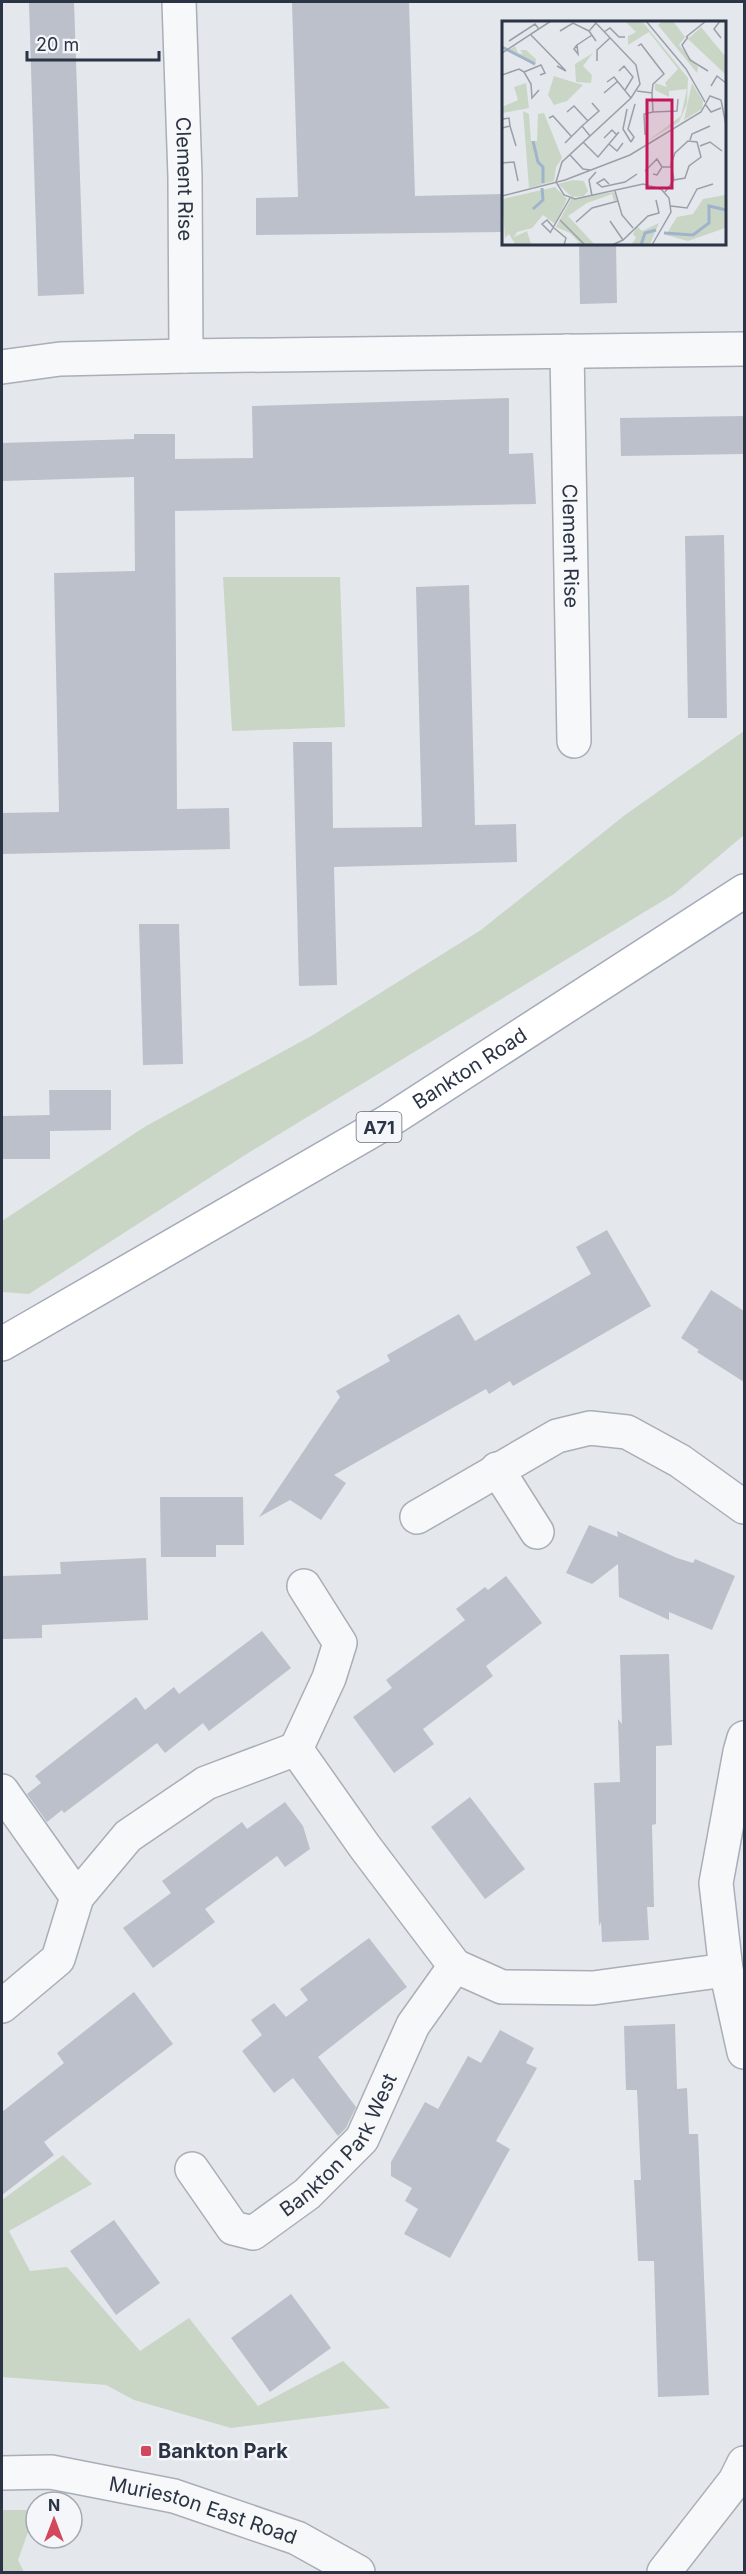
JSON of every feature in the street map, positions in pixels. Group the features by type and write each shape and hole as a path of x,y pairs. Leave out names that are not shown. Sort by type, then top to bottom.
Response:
{"main road":[{"name":"Bankton Road","path":"2,1344 387,1122 744,891"}],"street":[{"name":"Clement Rise","path":"179,2 185,177 186,356"},
{"path":"2,367 60,359 744,349"},
{"name":"Clement Rise","path":"567,351 574,741"},
{"path":"417,1517 557,1436 590,1428 627,1432 680,1461 744,1507"},
{"path":"497,1469 537,1532"},
{"path":"2,2006 58,1959 76,1897 128,1836 206,1783 296,1749 329,1678 340,1643 304,1586"},
{"path":"744,1738 716,1883 726,1970 744,2052"},
{"path":"296,1749 364,1847 455,1966 502,1987 593,1988 726,1970"},
{"path":"2,1791 76,1897"},
{"name":"Bankton Park West","path":"192,2169 233,2228 253,2233 308,2194 362,2139 413,2025 455,1966"},
{"path":"664,2572 735,2481 744,2463"},
{"name":"Murieston East Road","path":"2,2473 51,2472 174,2496 297,2538 358,2572"}],"green space":[{"path":"223,577 340,577 345,727 232,731"},
{"path":"744,731 744,835 674,894 245,1155 29,1294 2,1292 2,1221 146,1126 313,1035 481,930 625,815"},
{"path":"63,2155 92,2184 9,2231 30,2271 67,2267 140,2351 189,2318 258,2406 343,2361 390,2408 231,2428 134,2400 106,2385 2,2377 2,2200"},
{"path":"2,2510 24,2510 24,2543 18,2560 24,2572 2,2572"}],"building":[{"path":"29,2 74,2 84,294 38,296"},
{"path":"292,2 409,2 415,196 502,194 502,232 256,235 256,198 298,197"},
{"path":"579,244 616,244 617,303 580,304"},
{"path":"509,398 509,454 533,453 536,504 175,511 177,809 229,808 230,849 2,854 2,813 59,812 54,573 135,571 134,477 2,481 2,443 134,439 134,434 175,434 175,459 253,458 252,406"},
{"path":"744,416 744,454 621,456 620,418"},
{"path":"724,535 727,718 688,718 685,536"},
{"path":"469,585 475,825 516,824 517,862 334,867 337,985 299,986 293,742 332,742 333,828 422,827 416,587"},
{"path":"139,924 179,924 183,1064 143,1065"},
{"path":"49,1090 111,1090 111,1130 50,1131"},
{"path":"50,1115 50,1159 2,1159 2,1116"},
{"path":"607,1230 651,1306 513,1386 510,1381 489,1394 486,1389 334,1475 346,1483 321,1520 290,1500 259,1517 340,1397 336,1391 390,1361 387,1355 459,1314 475,1341 591,1274 576,1247"},
{"path":"711,1290 744,1311 744,1382 697,1352 699,1350 681,1338"},
{"path":"160,1497 243,1497 244,1545 216,1545 216,1557 161,1557"},
{"path":"589,1525 618,1537 617,1531 677,1558 693,1563 695,1559 735,1576 712,1630 669,1612 669,1620 619,1597 618,1564 592,1584 566,1573"},
{"path":"146,1558 148,1620 42,1625 42,1638 2,1639 2,1576 61,1574 60,1562"},
{"path":"506,1576 542,1623 486,1666 493,1676 423,1729 434,1744 394,1773 353,1717 392,1688 386,1680 465,1620 456,1609 485,1587 488,1590"},
{"path":"262,1631 291,1668 209,1731 203,1723 165,1753 157,1743 64,1813 62,1810 47,1822 27,1794 41,1783 35,1776 136,1697 145,1710 174,1687 179,1694"},
{"path":"669,1654 672,1745 656,1746 656,1824 652,1825 654,1907 647,1907 649,1940 602,1942 601,1922 599,1926 594,1783 620,1782 618,1719 622,1724 620,1655"},
{"path":"470,1797 525,1869 485,1899 431,1827"},
{"path":"285,1802 303,1826 310,1849 285,1867 277,1856 205,1909 215,1922 153,1968 123,1928 171,1893 162,1881 242,1822 247,1829"},
{"path":"369,1938 407,1987 318,2057 356,2107 346,2128 338,2136 293,2078 274,2093 242,2051 262,2035 251,2020 274,2003 286,2017 308,2000 300,1989"},
{"path":"134,1992 173,2044 44,2142 54,2155 2,2195 2,2112 64,2063 57,2053"},
{"path":"675,2024 677,2089 687,2088 689,2134 698,2134 709,2395 658,2397 654,2261 638,2261 634,2180 641,2180 637,2090 626,2090 624,2026"},
{"path":"500,2030 534,2048 526,2063 537,2068 496,2141 510,2149 450,2258 404,2234 418,2209 405,2201 412,2188 391,2176 391,2162 425,2102 438,2109 468,2056 481,2063"},
{"path":"114,2220 160,2283 116,2315 70,2251"},
{"path":"291,2294 331,2348 270,2392 231,2338"}],"place":[{"name":"Bankton Park","path":"146,2451"}]}
